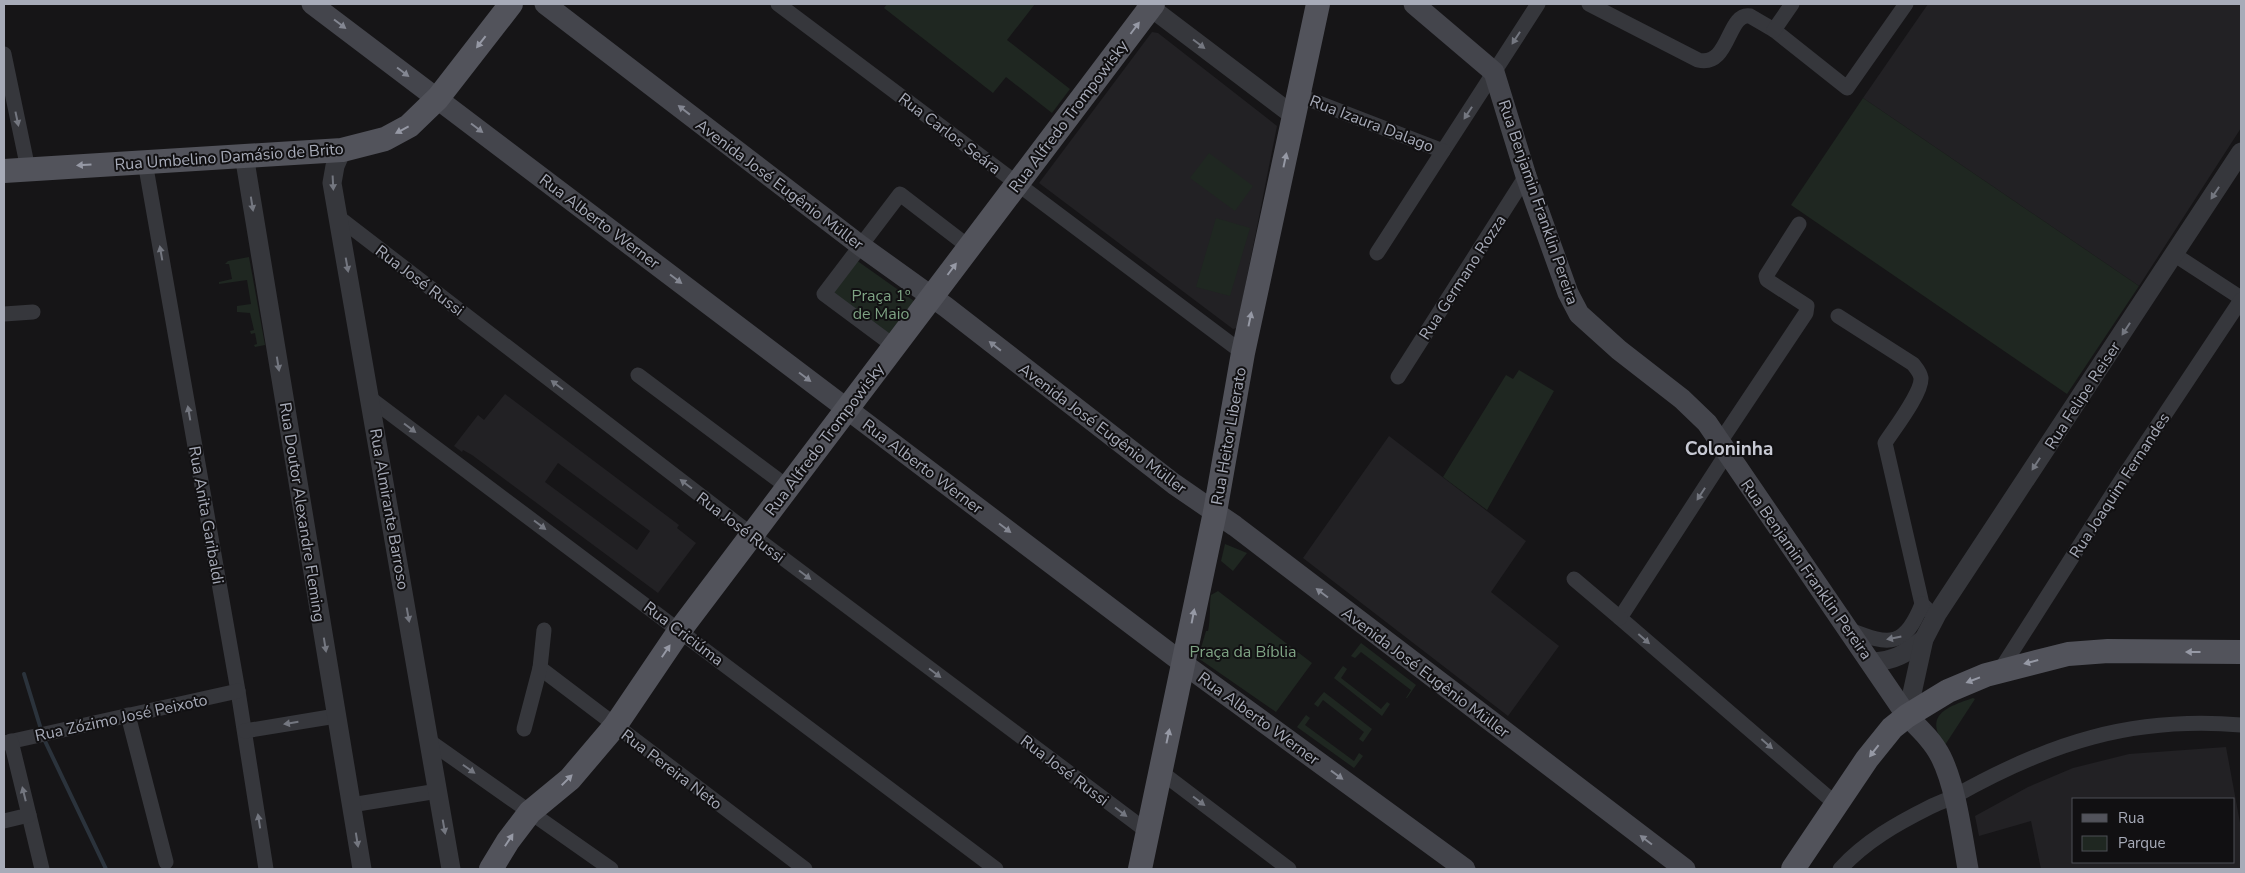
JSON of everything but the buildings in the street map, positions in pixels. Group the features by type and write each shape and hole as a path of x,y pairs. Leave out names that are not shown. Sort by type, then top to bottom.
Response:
{"main road":[{"name":"Rua Alberto Werner","path":"312,4 1184,664 1465,869"},
{"name":"Rua Umbelino Damásio de Brito","path":"4,171 342,150 385,139 410,126 438,98 511,4"},
{"name":"Avenida José Eugênio Müller","path":"545,4 861,246 932,297 1174,484 1215,512 1685,869"},
{"name":"Rua Heitor Liberato","path":"1140,869 1215,512 1243,353 1318,4"},
{"path":"1414,4 1494,72"},
{"name":"Rua Alfredo Trompowisky","path":"491,869 508,841 530,812 570,779 615,726 680,630 789,488 1150,5"},
{"name":"Rua Benjamin Franklin Pereira","path":"1494,72 1526,176 1568,293 1579,314 1619,350 1682,398 1707,423 1907,716 1929,738 1942,758 1954,797 1968,869"},
{"path":"1793,869 1876,748 1892,728 1907,716 1948,691 1999,672 2051,657 2084,652 2241,652"}],"street":[{"name":"Rua Carlos Seára","path":"778,4 1243,353"},
{"name":"Rua Izaura Dalago","path":"1296,105 1443,151 1538,4"},
{"path":"1588,4 1705,62 1717,56 1742,16 1750,16 1774,30 1847,88 1906,4"},
{"path":"1774,30 1792,4"},
{"path":"1150,5 1296,105"},
{"path":"4,54 28,169"},
{"name":"Rua Almirante Barroso","path":"342,150 332,173 338,217 451,869"},
{"path":"1377,253 1443,151"},
{"name":"Rua Felipe Reiser","path":"1907,716 1929,609 2175,254 2241,152"},
{"name":"Rua Doutor Alexandre Fleming","path":"244,155 362,869"},
{"name":"Rua Anita Garibaldi","path":"145,162 245,731 266,869"},
{"name":"Rua Germano Rozza","path":"1398,377 1526,176"},
{"path":"894,346 824,294 900,194 969,247"},
{"name":"Rua José Russi","path":"338,217 752,535 1148,832"},
{"path":"1620,618 1806,313 1807,306 1767,280 1766,276 1799,224"},
{"path":"2175,254 2241,299"},
{"name":"Rua Joaquim Fernandes","path":"1999,672 2122,479 2241,299"},
{"path":"4,314 33,312"},
{"path":"1838,316 1913,364 1921,378 1916,393 1886,443 1929,609 1902,636 1876,640 1850,630"},
{"path":"638,375 789,488"},
{"name":"Rua Criciúma","path":"371,399 996,869"},
{"path":"1574,579 1838,805"},
{"path":"524,729 540,668 544,630"},
{"name":"Rua Felipe Reiser","path":"1871,662 1889,661 1908,651 1924,639"},
{"name":"Rua Pereira Neto","path":"540,668 805,869"},
{"name":"Rua Zózimo José Peixoto","path":"8,742 238,691"},
{"path":"128,715 166,862"},
{"path":"245,731 336,716"},
{"path":"1840,869 1860,848 1891,827 2035,757 2083,739 2120,729 2177,723 2241,725"},
{"path":"429,741 611,869"},
{"path":"8,742 42,869"},
{"path":"1161,772 1289,869"},
{"path":"351,805 438,791"},
{"path":"4,821 29,816"}],"shaded area":[{"path":"1928,4 2241,4 2241,128 2139,286 1863,98"},
{"path":"1152,32 1158,33 1277,126 1237,328 1233,329 1039,183"},
{"path":"505,394 679,525 677,528 696,543 658,593 472,455 463,450 462,452 454,446 478,415 484,420","holes":["558,463 650,531 637,550 545,482"]},
{"path":"1389,436 1526,541 1491,592 1559,646 1508,716 1303,558"},
{"path":"2226,747 2241,828 2241,869 2041,869 2031,821 1979,836 1975,816 2028,787 2073,768 2129,754"}],"green space":[{"path":"887,4 1035,4 1007,40 1070,89 1052,113 1006,77 993,93 884,8"},
{"path":"1863,98 2139,286 2067,394 1791,205"},
{"path":"1209,153 1253,186 1235,211 1190,178"},
{"path":"1216,218 1250,228 1230,296 1196,287"},
{"path":"249,257 265,345 255,347 254,345 257,344 255,333 251,334 250,331 254,330 250,313 237,312 237,306 251,304 247,280 219,284 219,282 232,279 229,264 225,264 228,261"},
{"name":"Praça 1º de Maio","path":"856,260 914,301 888,335 831,293"},
{"path":"1519,370 1554,391 1487,510 1443,477 1506,375 1513,379"},
{"path":"1225,544 1247,553 1233,571 1221,561"},
{"name":"Praça da Bíblia","path":"1218,591 1312,663 1276,712 1198,658 1206,631 1208,631 1211,595"},
{"path":"1361,643 1416,685 1407,698 1411,690 1361,652 1355,658 1351,656"},
{"path":"1343,666 1347,669 1341,678 1381,709 1387,702 1390,704 1382,716 1334,678"},
{"path":"1324,692 1372,729 1363,742 1359,739 1364,732 1323,700 1318,707 1314,704"},
{"path":"1973,698 1975,699 1945,745 1936,726 1937,719 1947,709"},
{"path":"1306,715 1310,718 1305,725 1354,761 1359,753 1363,756 1354,768 1297,727"}],"waterway":[{"path":"24,674 40,726"},
{"path":"44,739 106,869"}],"district":[{"name":"Coloninha","path":"1729,448"}]}
